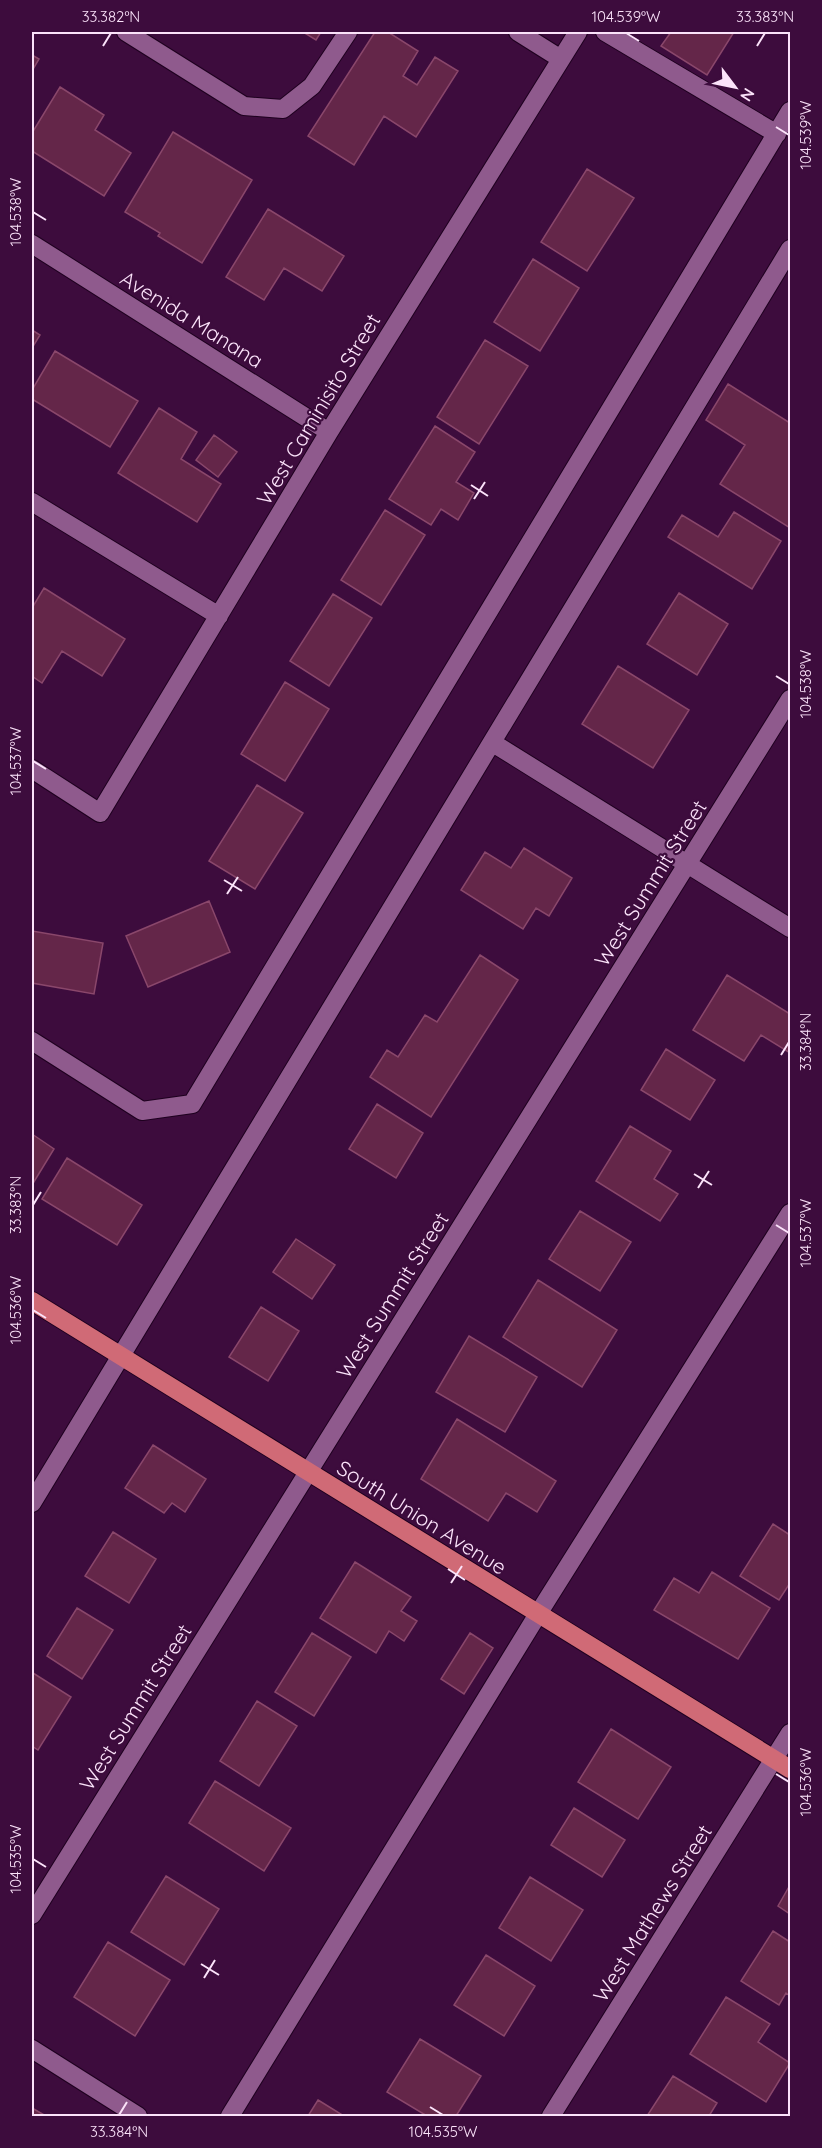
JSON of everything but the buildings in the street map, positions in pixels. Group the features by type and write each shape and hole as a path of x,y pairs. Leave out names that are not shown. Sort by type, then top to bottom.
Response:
{"main road":[{"name":"South Union Avenue","path":"32,1301 790,1769"}],"street":[{"path":"126,32 244,106 283,109 312,86 348,32"},
{"path":"518,32 561,59"},
{"name":"West Caminisito Street","path":"32,769 100,813 329,432 578,32"},
{"path":"605,32 777,134"},
{"path":"32,1041 142,1112 192,1104 790,111"},
{"name":"Avenida Manana","path":"32,244 329,432"},
{"path":"32,1503 790,249"},
{"path":"32,502 219,616"},
{"name":"West Summit Street","path":"32,1915 790,699"},
{"path":"493,742 790,928"},
{"path":"230,2116 538,1614 790,1213"},
{"name":"West Mathews Street","path":"551,2116 790,1733"},
{"path":"32,2049 138,2116"}]}
